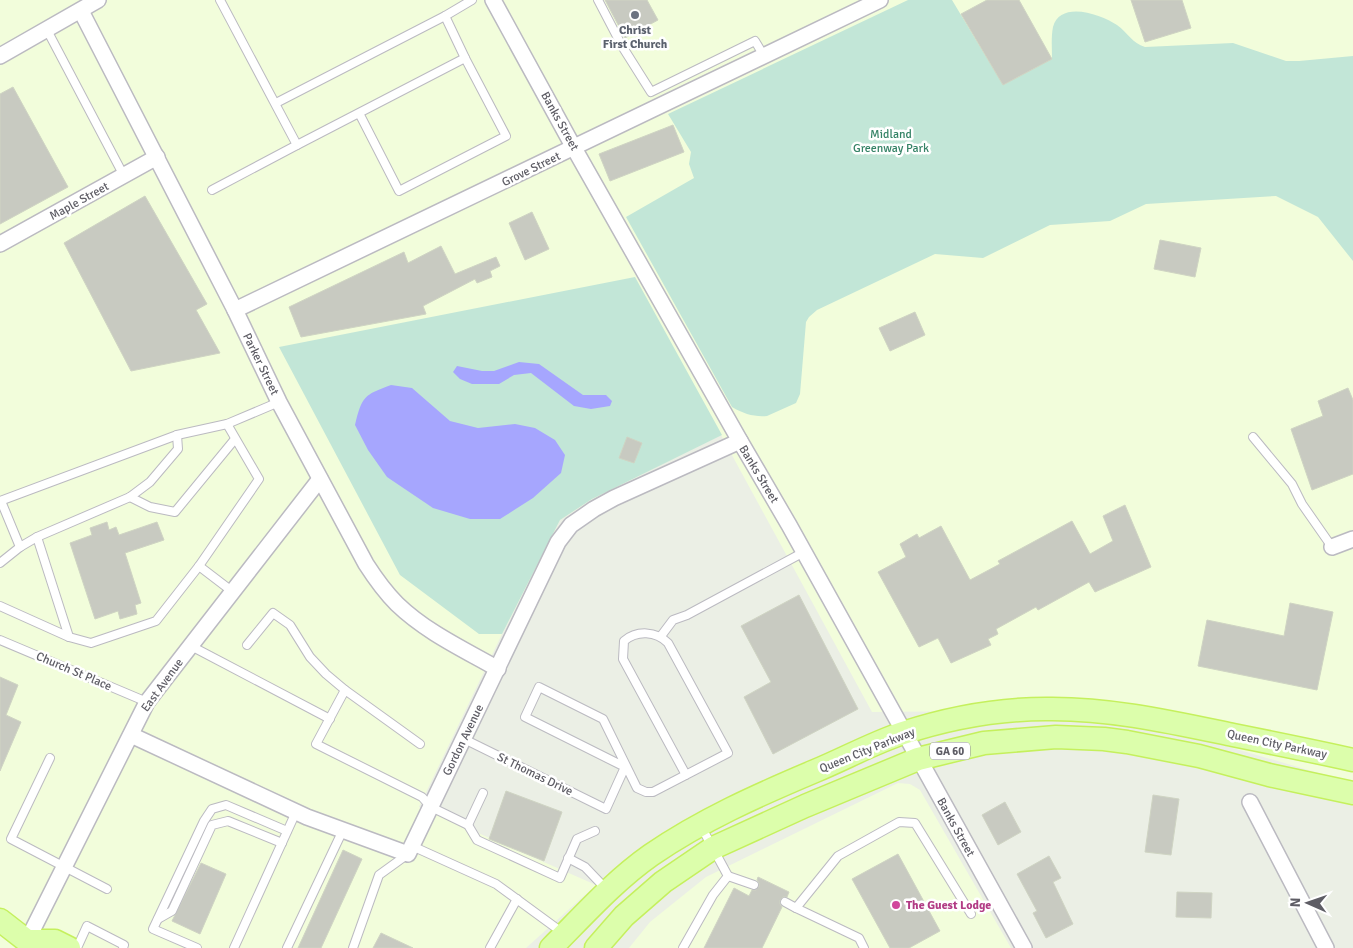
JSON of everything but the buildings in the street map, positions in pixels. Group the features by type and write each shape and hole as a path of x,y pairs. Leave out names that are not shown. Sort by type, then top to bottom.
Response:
{"main road":[{"name":"Queen City Parkway","path":"558,941 608,891 650,856 700,824 782,785 904,733 963,716 1043,709 1080,709 1129,715 1194,727 1353,760"},
{"name":"GA 60","path":"596,948 624,916 656,888 713,848 805,806 918,759 984,743 1056,737 1104,739 1199,756 1269,775 1353,793"},
{"path":"0,920 27,946 55,941 69,948"}],"street":[{"path":"0,56 98,0"},
{"name":"Banks Street","path":"493,0 574,148 804,552 1024,948"},
{"name":"Grove Street","path":"235,310 880,0"},
{"name":"Parker Street","path":"80,11 235,310 279,402 366,564 380,585 397,604 416,620 437,635 498,669"},
{"name":"Maple Street","path":"0,244 157,157"},
{"name":"Gordon Avenue","path":"410,850 558,542 571,525 614,498 740,442"},
{"name":"East Avenue","path":"27,946 147,702 320,479"},
{"path":"1332,547 1353,539"},
{"path":"131,735 296,812 343,830 410,850"},
{"path":"1250,802 1326,948"}],"lane":[{"path":"220,0 297,145"},
{"path":"276,103 472,0"},
{"path":"598,0 622,46 650,92 755,40 764,56"},
{"path":"359,113 399,191 506,136 444,16"},
{"path":"47,30 124,177"},
{"path":"212,190 465,58"},
{"path":"20,547 1,501 177,435 227,424 279,402"},
{"path":"0,606 69,636 91,643 156,621 199,566 259,479 227,424"},
{"path":"0,564 20,547 37,537 130,497 150,482 178,449 177,435"},
{"path":"1253,437 1292,484 1302,504 1332,547"},
{"path":"130,497 150,507 175,512 235,439"},
{"path":"37,537 69,636"},
{"path":"661,636 673,620 687,615 804,552"},
{"path":"199,566 233,592"},
{"path":"247,645 273,613 290,625 310,657 326,674 420,744"},
{"path":"625,767 525,717 539,687 603,719 637,788 646,792 653,792 686,775 728,753 668,642 661,636 650,633 630,636 624,641 623,659 686,775"},
{"name":"Church St Place","path":"0,640 147,702"},
{"path":"191,646 330,719"},
{"path":"345,690 316,744 422,797 431,807 468,825 477,840 560,878 577,839 595,831"},
{"name":"St Thomas Drive","path":"464,738 606,809 625,767"},
{"path":"50,758 11,839 107,889"},
{"path":"468,825 483,793"},
{"path":"197,948 153,929 204,821 212,809 226,805 287,831"},
{"path":"234,948 296,812"},
{"path":"158,919 172,911 212,825 228,821 282,843"},
{"path":"796,908 838,856 899,822 915,823 971,914"},
{"path":"700,824 728,876 754,886"},
{"path":"287,948 343,830"},
{"path":"353,948 379,875 410,850 496,884 517,899 558,941"},
{"path":"568,858 585,867 608,891"},
{"path":"683,948 713,895 728,876"},
{"path":"490,948 517,899"},
{"path":"784,902 859,938 864,948"},
{"path":"77,948 86,926 124,945 123,948"}],"shaded area":[{"path":"0,0 1353,0 1353,783 1102,710 872,712 721,435 592,499 560,520 502,634 419,807 596,885 526,948 0,948"},
{"path":"898,783 910,784 920,790 1011,948 629,948 650,922 706,877"}],"green space":[{"name":"Midland Greenway Park","path":"908,0 952,0 1003,85 1052,59 1053,27 1057,19 1064,14 1072,12 1092,14 1110,21 1121,28 1137,43 1145,47 1233,43 1286,61 1353,56 1353,261 1318,217 1276,196 1146,204 1110,221 1050,225 983,258 935,254 817,310 806,322 800,394 796,403 767,416 741,412 732,407 626,217 694,178 689,164 691,152 668,114"},
{"path":"635,277 722,435 592,499 560,520 502,634 479,634 400,575 279,347"}],"water":[{"path":"519,362 539,364 583,395 606,395 612,401 610,406 591,409 574,406 531,373 514,375 499,384 472,384 460,379 453,372 457,366 482,371 494,371"},
{"path":"391,385 412,388 450,421 478,428 515,424 535,428 555,440 565,455 561,473 533,498 500,519 470,519 433,508 387,477 368,450 355,425 362,402 375,391"}],"place":[{"name":"Christ First Church","path":"635,15"},
{"name":"The Guest Lodge","path":"896,905"}]}
